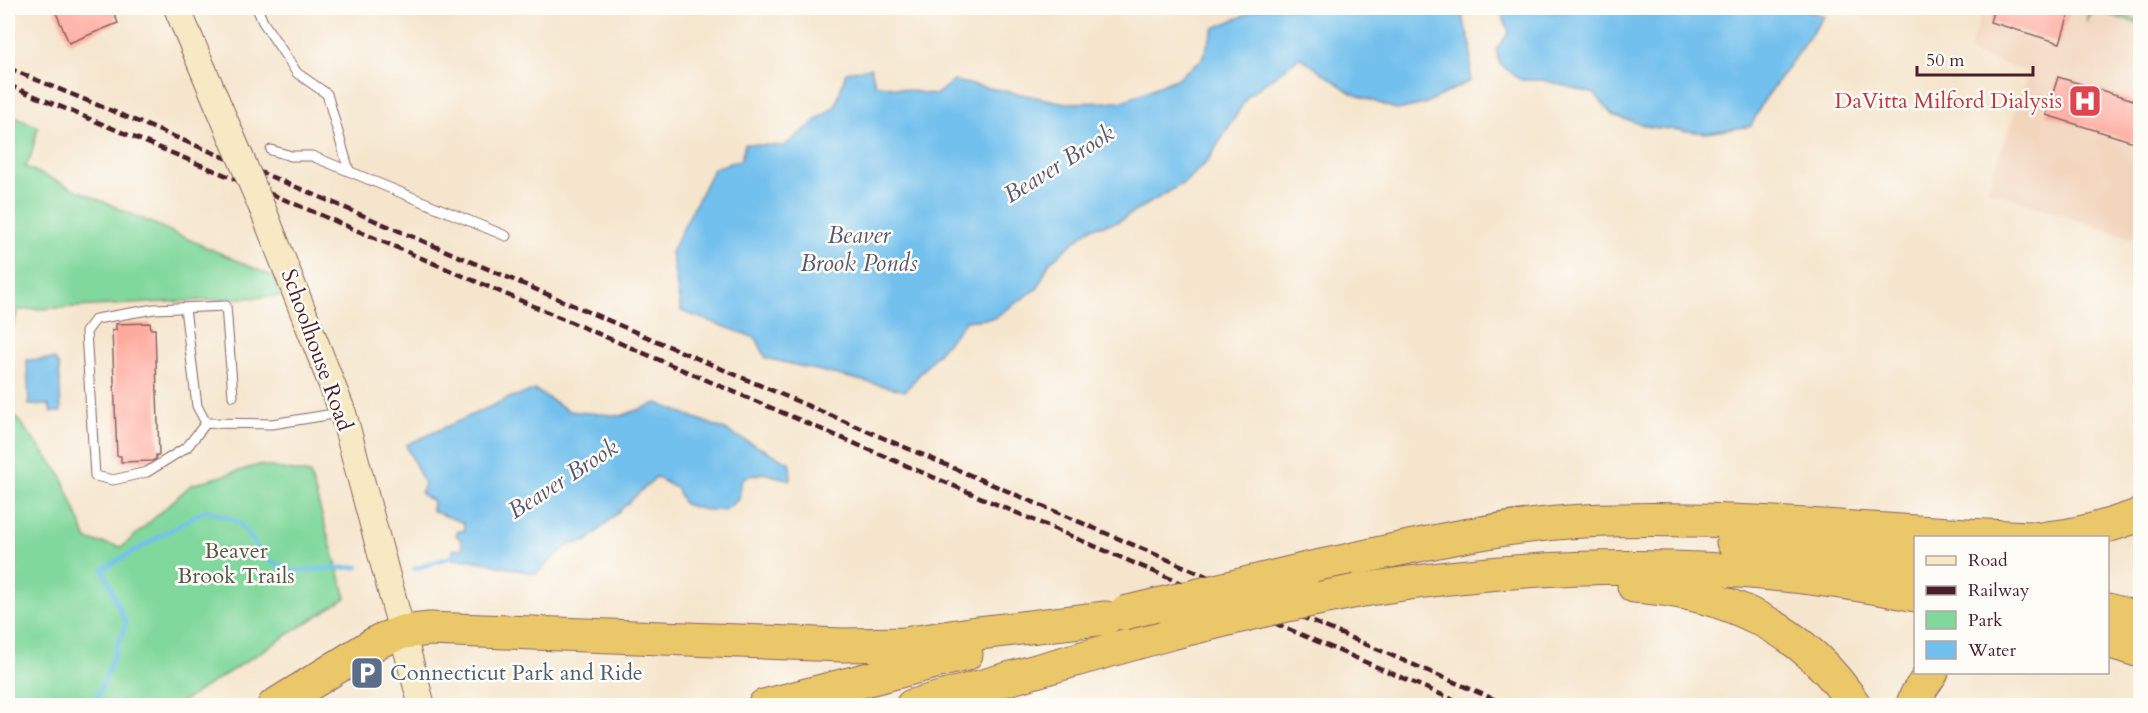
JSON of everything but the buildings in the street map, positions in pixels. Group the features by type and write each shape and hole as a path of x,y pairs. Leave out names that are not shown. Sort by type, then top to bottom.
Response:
{"highway":[{"path":"2060,536 2101,529 2140,515"},
{"path":"764,705 1307,569 1469,535 1525,526 1584,521 1754,522 2013,536"},
{"path":"1307,569 1471,545 1616,538 1752,543 1914,565"},
{"path":"912,705 1171,633 1282,606 1357,591 1454,577 1518,571 1633,567 1745,572 1844,583 1914,595"},
{"path":"1357,591 1599,584 1647,587 1698,595 1740,609 1786,633 1807,648 1839,682 1856,705"},
{"path":"2109,610 2140,619"},
{"path":"274,705 379,641 403,632 430,629 842,645 904,644 1115,616"},
{"path":"2109,641 2140,651"},
{"path":"969,705 1108,651"},
{"path":"2109,666 2140,673"},
{"path":"1912,705 1931,674"}],"main road":[{"name":"Schoolhouse Road","path":"177,8 263,210 343,413 422,705"}],"lane":[{"path":"257,8 263,22 297,73 327,94 350,171"},
{"path":"271,150 291,156 312,156 506,236"},
{"path":"206,423 187,447 147,472 113,480 95,476 86,332 96,319 154,309 226,306 233,396"},
{"path":"185,308 197,406 206,423"},
{"path":"206,423 272,424 343,413"}],"path":[{"path":"8,196 12,201 8,213"}],"shaded area":[{"path":"1983,8 2140,8 2140,241 1987,190 2029,72 1969,52"}],"green space":[{"path":"2091,8 2104,8 2140,20 2140,24 2094,10 2087,21"},
{"path":"8,114 38,127 30,159 25,167 274,277 281,296 18,310 8,340"},
{"name":"Beaver Brook Trails","path":"8,407 61,475 87,540 122,547 191,485 259,465 310,474 346,598 177,705 8,705"}],"water":[{"name":"Beaver Brook Ponds","path":"1262,8 1468,8 1461,12 1471,46 1470,81 1424,104 1398,110 1351,93 1300,57 1248,96 1207,162 1184,183 1117,222 1091,228 1049,263 1038,288 994,318 966,321 905,391 766,358 756,338 681,311 671,252 714,168 741,160 745,144 784,146 836,105 846,72 871,68 875,84 935,95 954,81 1066,103 1121,102 1176,79 1202,59 1214,28"},
{"path":"1493,8 1548,8 1553,13 1578,8 1800,8 1824,16 1763,102 1751,126 1706,133 1650,127 1612,115 1595,94 1543,80 1521,80 1500,64 1496,50 1509,32 1502,15"},
{"path":"55,359 59,367 61,412 51,412 49,405 29,405 27,360"},
{"path":"535,390 569,411 621,416 657,403 723,429 790,463 791,480 763,473 742,478 739,499 724,510 705,510 684,504 676,488 656,477 587,541 568,545 536,574 472,560 452,559 453,550 463,548 461,540 456,535 458,531 464,531 464,523 432,511 433,501 421,494 424,483 406,445 509,398"}],"waterway":[{"name":"Beaver Brook","path":"94,706 126,624 103,569 206,510 239,522 266,559 292,571 358,567"},
{"name":"Beaver Brook","path":"414,569 457,555"}],"railway":[{"path":"8,68 301,189 1510,706"},
{"path":"8,85 295,204 1468,706"}],"place":[{"name":"DaVitta Milford Dialysis","path":"2085,101"},
{"name":"Connecticut Park and Ride","path":"367,673"}]}
